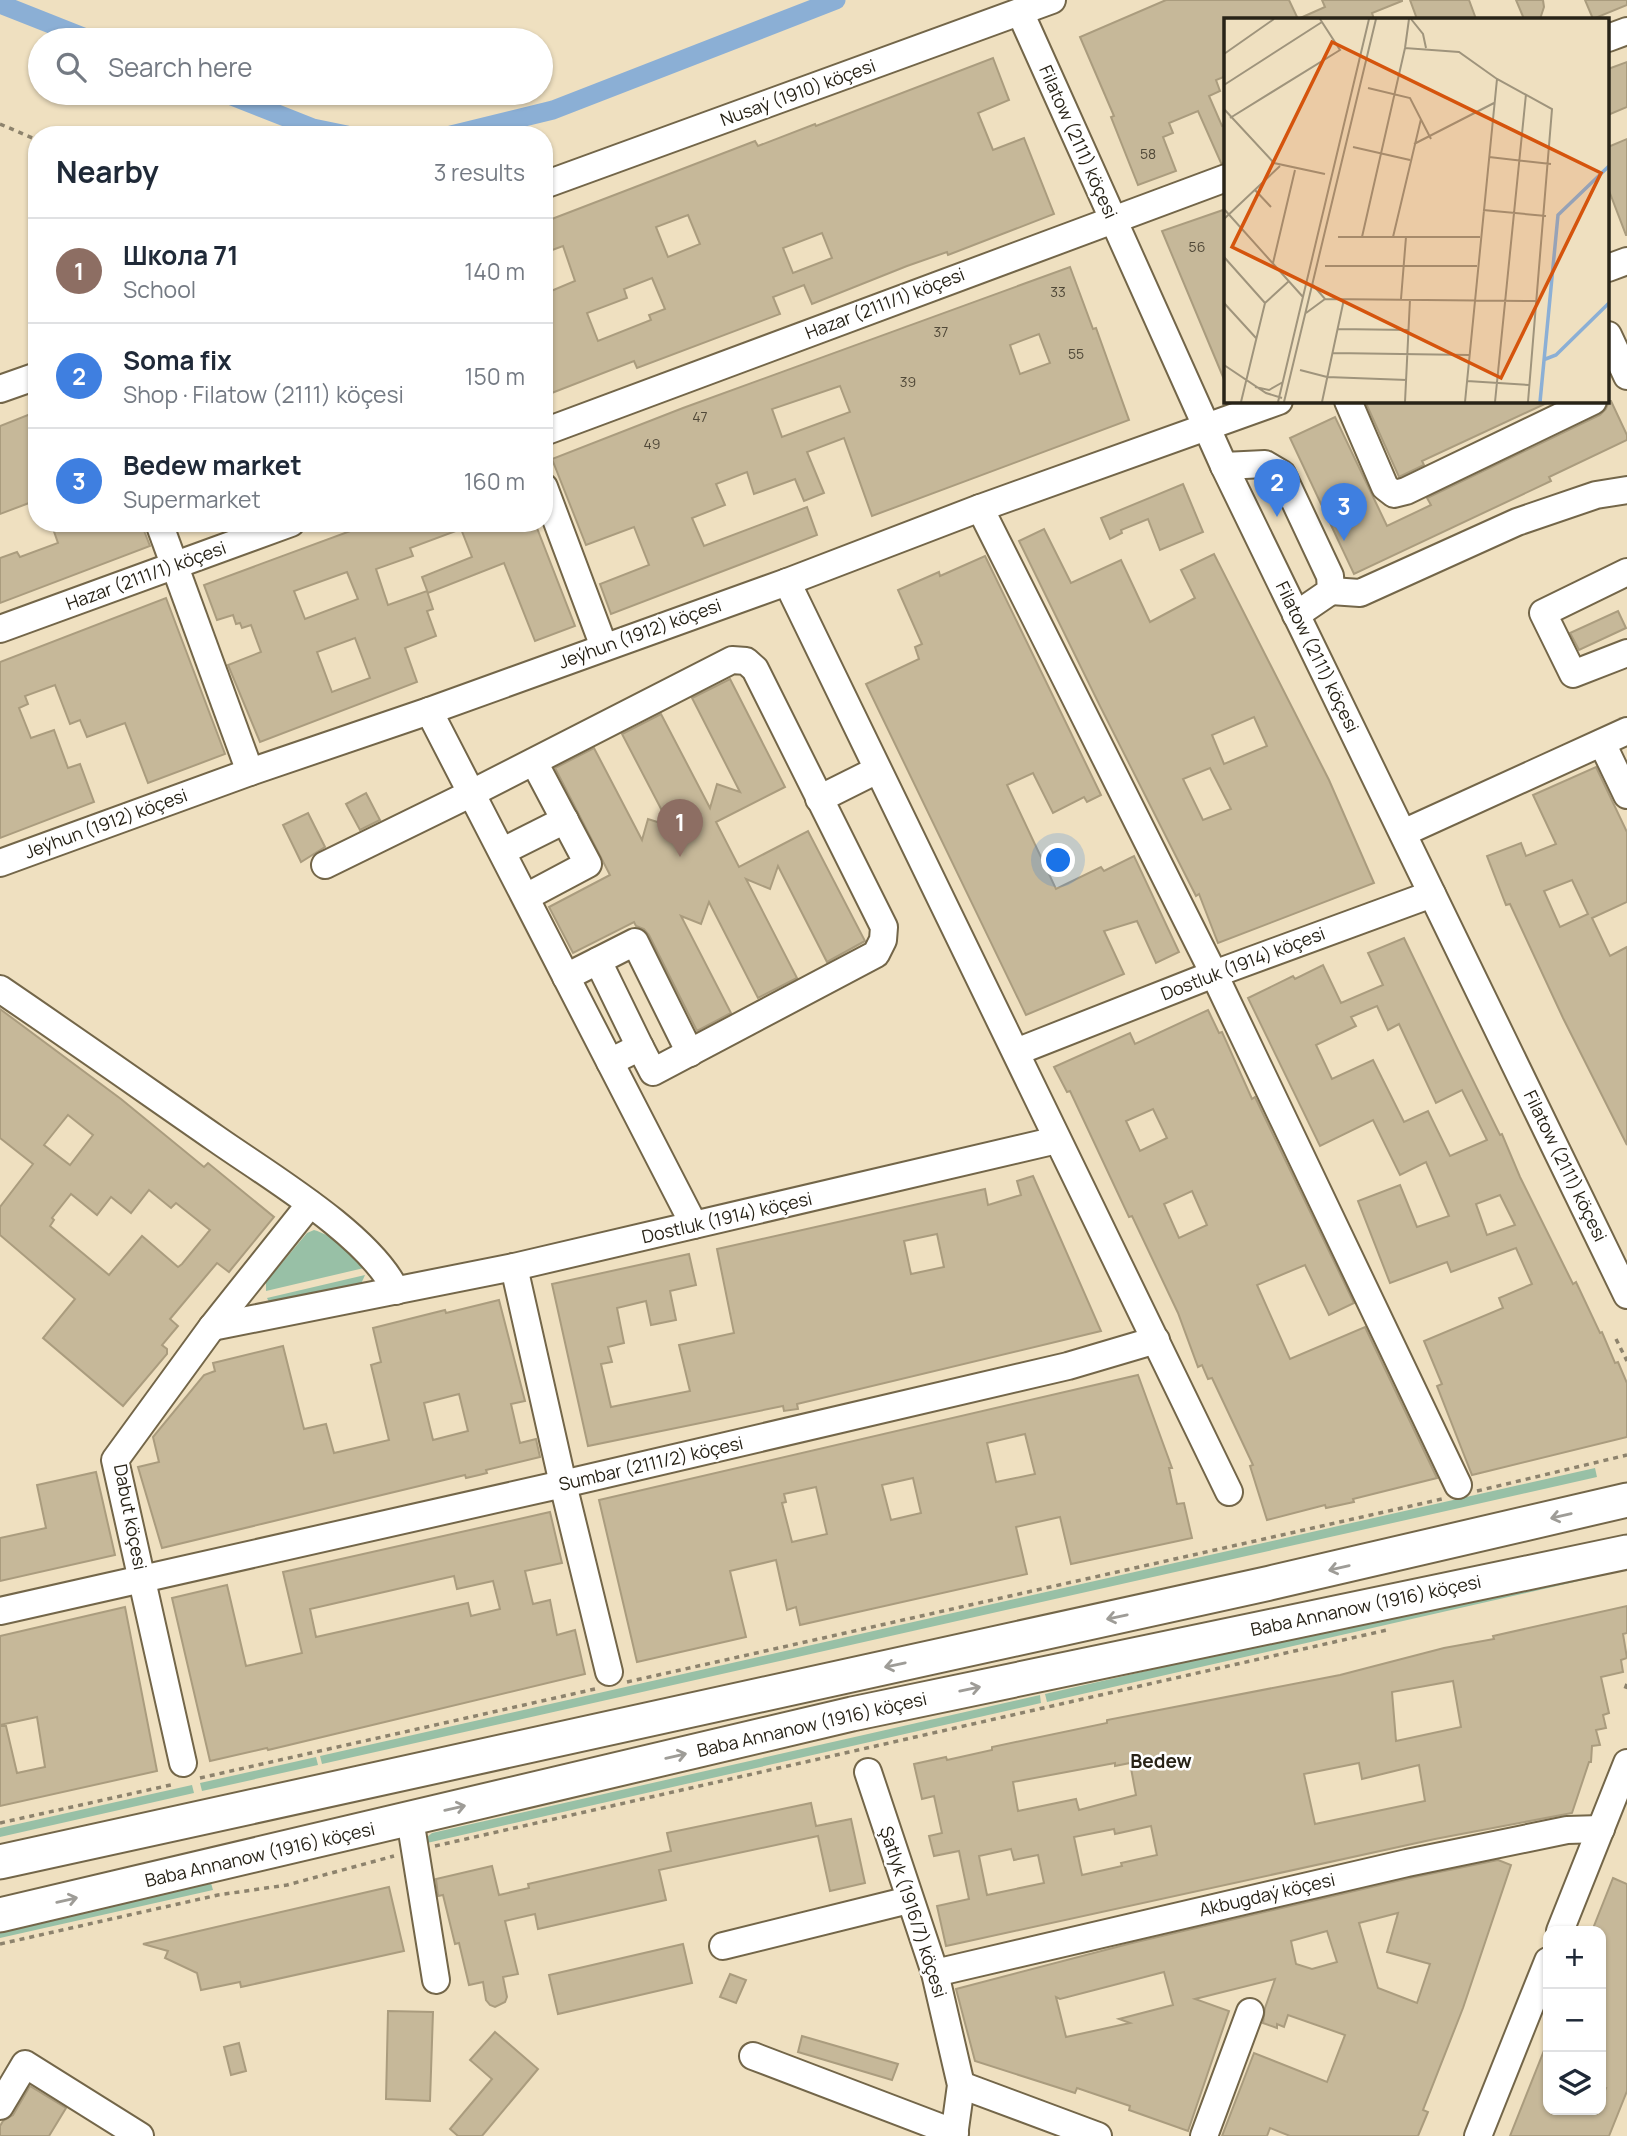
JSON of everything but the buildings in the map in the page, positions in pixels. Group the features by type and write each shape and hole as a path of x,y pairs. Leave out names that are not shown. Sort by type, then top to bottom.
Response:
{"main road":[{"path":"0,1862 1270,1583 1622,1499"},
{"name":"Baba Annanow (1916) köçesi","path":"0,1915 412,1835 852,1714 1625,1553"}],"street":[{"name":"Nusaý (1910) köçesi","path":"553,182 1052,0"},
{"name":"Filatow (2111) köçesi","path":"1020,12 1224,466 1432,894 1618,1254 1627,1295"},
{"path":"1610,37 1627,31"},
{"name":"Hazar (2111/1) köçesi","path":"553,429 1224,179"},
{"path":"1610,267 1627,261"},
{"path":"1610,339 1627,376"},
{"path":"0,389 28,379"},
{"path":"1610,393 1627,384"},
{"name":"Jeýhun (1912) köçesi","path":"0,863 787,582 981,508 1276,402"},
{"path":"1348,402 1385,487 1394,494 1406,491 1591,402"},
{"path":"1224,466 1265,464 1282,474 1330,576 1331,591"},
{"path":"1296,615 1331,591 1360,593 1517,522 1596,495 1627,489"},
{"path":"981,508 1214,974 1460,1491"},
{"path":"553,511 604,647"},
{"path":"162,532 250,772"},
{"name":"Hazar (2111/1) köçesi","path":"0,629 266,532"},
{"path":"1627,572 1543,613 1573,674 1627,653"},
{"path":"787,582 1229,1492"},
{"path":"325,864 534,762 732,660 746,661 755,669 884,927 883,940 876,954 653,1072 598,961"},
{"path":"429,711 694,1226"},
{"path":"1403,833 1627,731"},
{"path":"1602,743 1627,795"},
{"path":"526,897 588,864 534,762"},
{"path":"819,799 877,770"},
{"path":"503,851 565,820"},
{"name":"Dostluk (1914) köçesi","path":"1016,1052 1214,974 1432,894"},
{"path":"566,977 635,942 690,1053"},
{"path":"0,989 310,1204 372,1254 389,1276 396,1291"},
{"path":"610,1062 640,1047"},
{"name":"Dostluk (1914) köçesi","path":"212,1327 514,1267 1057,1140"},
{"name":"Dabut köçesi","path":"188,1775 115,1460 212,1327 310,1204"},
{"path":"514,1267 611,1681"},
{"name":"Sumbar (2111/2) köçesi","path":"0,1611 1068,1366 1156,1340"},
{"path":"1562,1926 1627,1763"},
{"name":"Şatlyk (1916/7) köçesi","path":"868,1772 935,1973 961,2085 955,2134"},
{"name":"Akbugdaý köçesi","path":"935,1973 1469,1849 1567,1830 1601,1829"},
{"path":"412,1835 436,1980"},
{"path":"723,1946 909,1900"},
{"path":"1478,2136 1543,1974"},
{"path":"1203,2136 1250,2012"},
{"path":"753,2056 955,2134"},
{"path":"0,2106 25,2064 139,2136"},
{"path":"961,2085 1098,2136"}],"path":[{"path":"0,124 28,135"},
{"path":"1616,1339 1627,1361"},
{"path":"0,1823 188,1775 1627,1455"},
{"path":"0,1944 218,1895 287,1885 412,1835 1395,1629"},
{"path":"1627,1684 1627,1690"}],"green space":[{"path":"314,1230 342,1245 364,1268 266,1291 266,1282 307,1233"},
{"path":"365,1275 361,1284 270,1304 267,1298"},
{"path":"1595,1468 1597,1477 322,1764 320,1756"},
{"path":"1616,1564 1618,1572 1047,1702 1045,1694"},
{"path":"1040,1695 1041,1703 427,1843 427,1837 432,1833"},
{"path":"316,1757 318,1765 202,1791 200,1783"},
{"path":"192,1785 194,1793 0,1837 0,1828"},
{"path":"211,1883 213,1890 0,1938 0,1931"}],"waterway":[{"path":"488,126 553,110 836,0"},
{"path":"0,4 61,28"},
{"path":"255,105 308,126"}],"place":[{"name":"Soma fix","path":"1277,517"},
{"name":"Bedew market","path":"1344,541"},
{"name":"Школа 71","path":"680,857"}],"district":[{"name":"Bedew","path":"1161,1761"}]}
